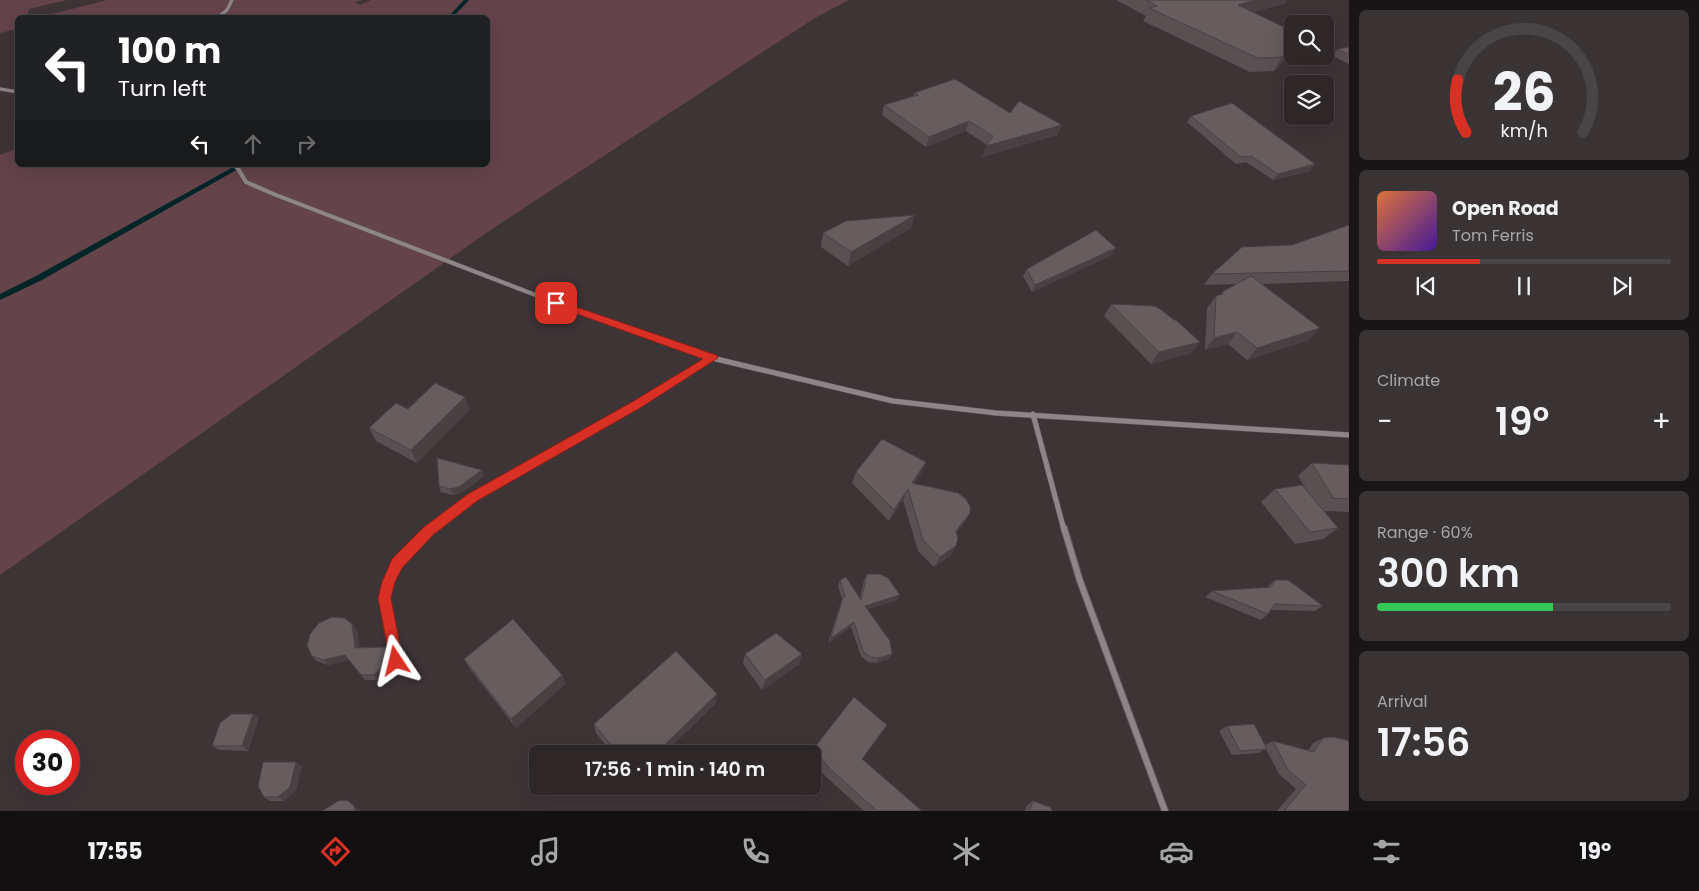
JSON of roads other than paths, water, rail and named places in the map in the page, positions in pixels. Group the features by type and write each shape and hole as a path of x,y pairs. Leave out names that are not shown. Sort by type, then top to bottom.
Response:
{"street":[{"path":"220,15 232,0"},
{"path":"0,89 15,92"},
{"path":"236,167 246,182 276,195 556,303 712,358 893,401 996,413 1033,414 1197,427 1253,428 1349,434"},
{"path":"396,661 384,598 388,582 397,564 428,531 472,498 636,405 712,358"},
{"path":"1033,414 1055,499 1080,581 1165,811"}],"waterway":[{"path":"452,15 467,0"},
{"path":"0,297 39,278 238,167"}]}
